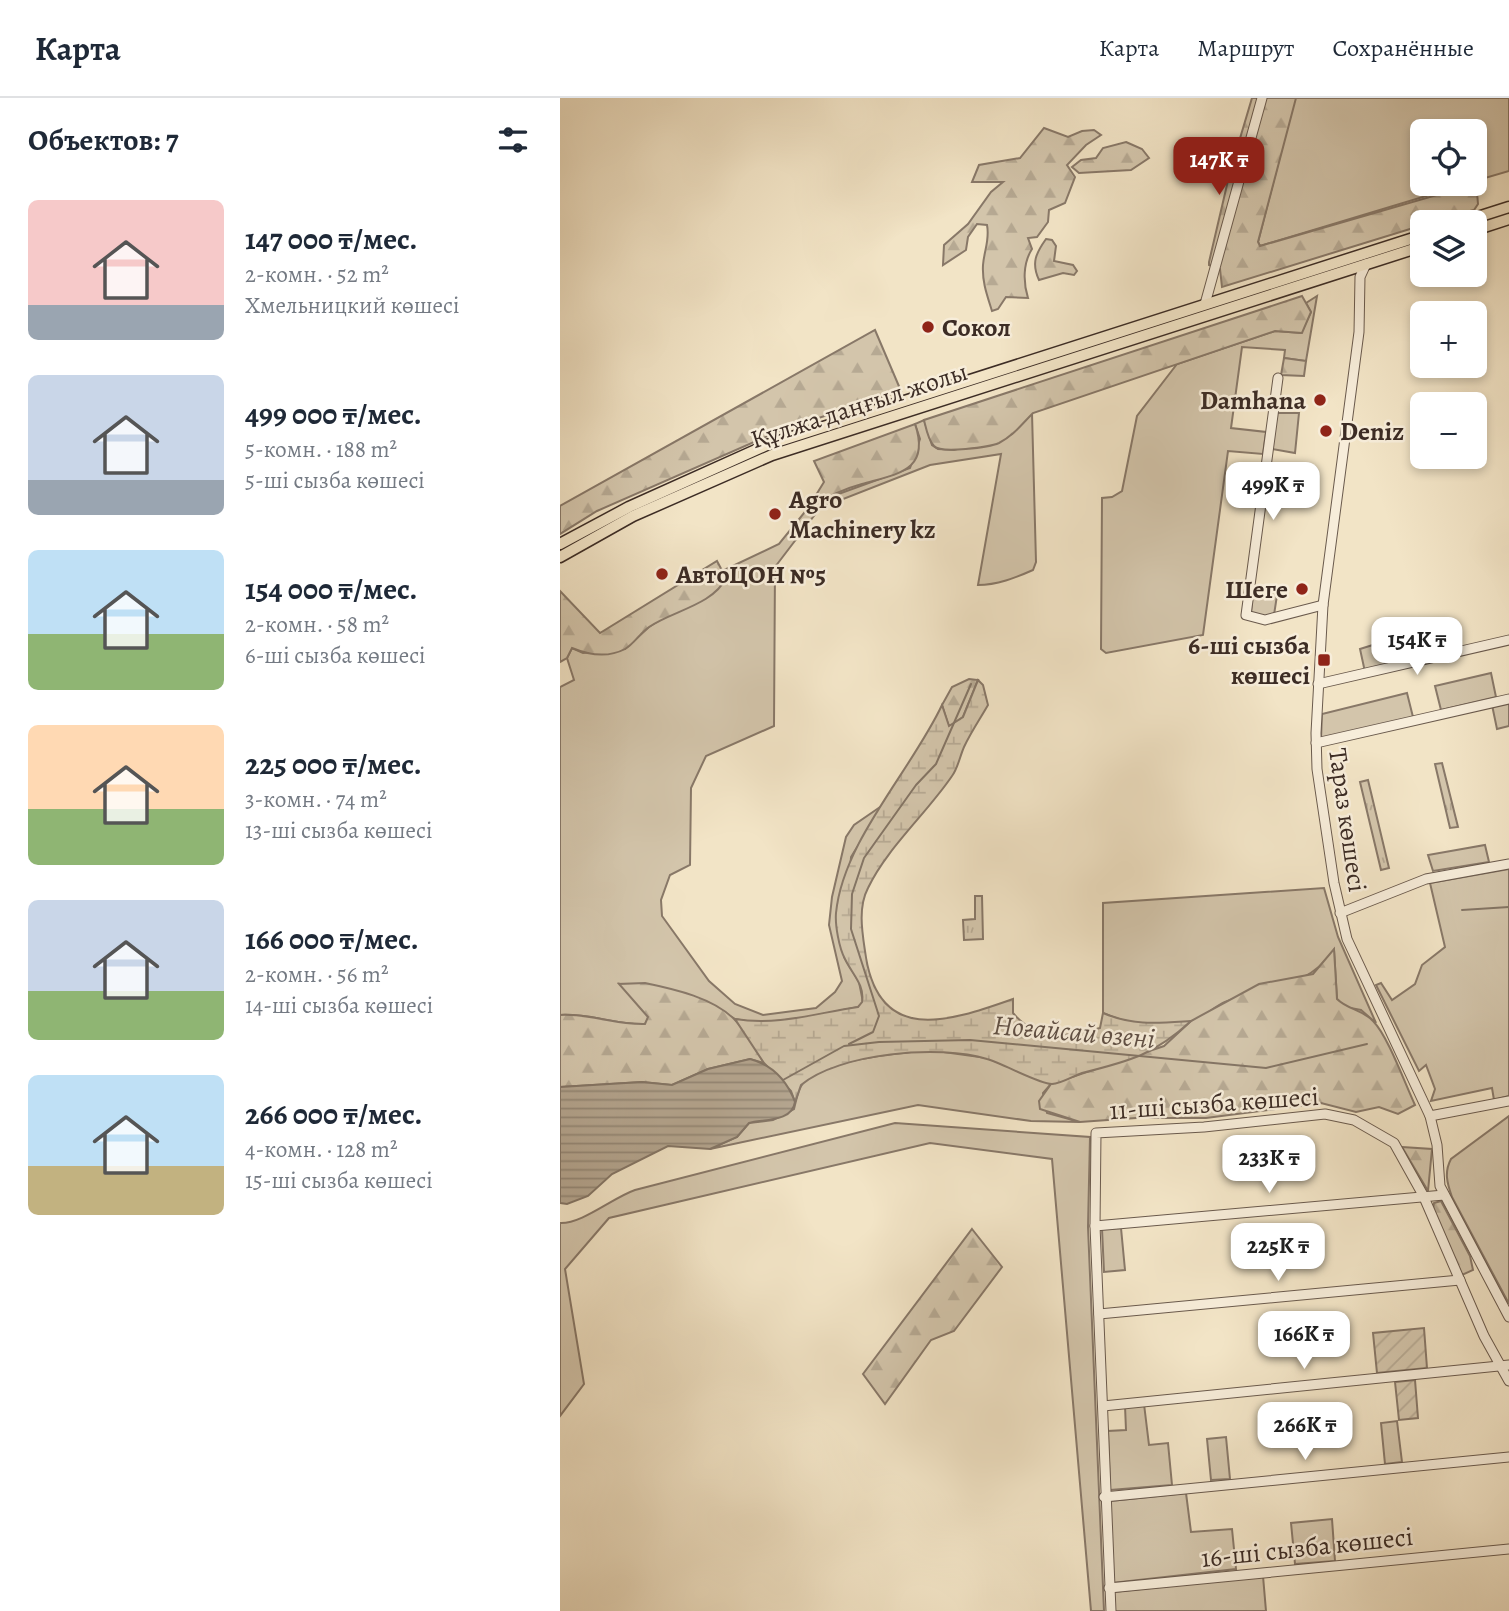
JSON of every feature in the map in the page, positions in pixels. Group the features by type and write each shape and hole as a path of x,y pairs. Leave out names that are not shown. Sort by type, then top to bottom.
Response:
{"main road":[{"path":"1487,214 1509,207"},
{"path":"1487,226 1509,219"},
{"name":"Құлжа даңғыл жолы","path":"560,544 629,507 768,445 1410,238"},
{"name":"Құлжа даңғыл жолы","path":"560,557 633,516 772,455 1410,250"}],"street":[{"path":"1205,304 1262,98"},
{"name":"Тараз көшесі","path":"1366,264 1360,277 1359,332 1323,605 1316,743 1319,790 1340,913 1358,969 1388,1024 1430,1116 1437,1145 1438,1180 1444,1195 1509,1317"},
{"path":"1331,275 1349,276 1357,285 1360,294"},
{"path":"1278,378 1246,614 1251,619 1265,620 1323,605"},
{"path":"1318,684 1509,640"},
{"path":"1316,743 1509,699"},
{"path":"1340,913 1426,879 1509,864"},
{"path":"1430,1116 1509,1101"},
{"name":"11-ші сызба көшесі","path":"1095,1226 1096,1133 1204,1127 1325,1114 1341,1116 1394,1143 1423,1195 1509,1381"},
{"path":"1111,1611 1104,1497 1095,1226 1444,1195"},
{"path":"1099,1314 1460,1280"},
{"path":"1103,1406 1504,1366"},
{"path":"1104,1497 1509,1457"},
{"name":"16-ші сызба көшесі","path":"1109,1588 1509,1549"}],"green space":[{"path":"1252,98 1296,98 1258,242 1260,246 1433,196 1477,196 1478,204 1474,210 1410,210 1410,229 1222,287 1220,269 1209,265 1209,262 1230,172"},
{"path":"1295,98 1509,98 1509,171 1487,177 1487,119 1410,119 1410,196 1426,196 1260,246 1258,242"},
{"path":"1044,128 1068,137 1082,131 1094,130 1101,135 1086,145 1067,165 1075,177 1065,203 1049,210 1048,222 1037,237 1028,238 1032,249 1025,273 1028,298 1006,297 998,309 992,311 983,271 987,225 977,224 968,237 966,250 943,265 944,245 968,224 991,192 1003,182 972,182 979,165 1020,158"},
{"path":"1126,142 1142,149 1149,158 1131,170 1079,173 1072,167 1081,160 1096,158 1103,148"},
{"path":"1046,239 1052,240 1056,246 1054,261 1073,265 1077,271 1074,275 1063,273 1039,280 1035,268 1036,258"},
{"path":"1302,296 1311,312 1302,333 1275,331 1033,413 1009,437 994,445 946,449 934,446 929,437 924,420"},
{"path":"1317,296 1306,361 1284,358 1285,350 1242,347 1231,428 1266,432 1263,454 1228,451 1203,635 1106,653 1101,649 1102,498 1112,497 1122,491 1137,416 1177,364 1275,331 1301,333 1311,312 1306,303"},
{"path":"875,330 901,391 779,431 597,511 560,534 560,506"},
{"path":"1284,358 1306,361 1304,376 1281,375"},
{"path":"1032,413 1036,562 1033,570 992,584 978,585 1001,454 930,465 820,508 775,567 774,726 706,756 691,788 690,865 670,875 661,900 662,916 709,981 735,1004 763,1015 816,1008 835,992 842,981 829,925 832,897 846,837 854,825 883,805 851,857 844,957 859,982 863,1002 858,1007 803,1018 758,1023 735,1019 712,1005 620,984 649,1017 645,1024 560,1015 560,687 574,680 567,658 572,648 583,653 625,649 649,627 726,578 722,571 779,544 808,508 822,500 910,468 920,439 915,424 924,420 932,445 938,449 954,450 1012,434"},
{"path":"1276,413 1299,413 1295,453 1272,449"},
{"path":"915,424 919,440 918,452 908,468 841,491 808,508 824,482 814,461"},
{"path":"717,561 726,578 712,595 658,621 619,652 598,654 572,648 567,658 560,662 560,591 600,633"},
{"path":"1253,587 1278,589 1274,615 1264,617 1251,613"},
{"path":"1395,638 1401,663 1365,672 1360,649"},
{"path":"1491,673 1496,697 1441,710 1435,686"},
{"path":"969,679 978,680 963,717 949,727 942,705 952,687"},
{"path":"978,680 983,685 988,705 967,741 954,773 896,845 876,873 865,895 862,919 865,951 872,981 884,1002 900,1014 919,1019 941,1019 964,1015 1013,999 1013,1013 1022,1022 1032,1029 1054,1035 1076,1034 1100,1028 1103,1013 1136,1022 1191,1021 1165,1042 1141,1055 1056,1084 1038,1081 987,1059 967,1054 918,1052 891,1054 839,1065 801,1085 795,1102 791,1091 764,1063 735,1019 766,1021 797,1018 858,1007 862,1002 860,985 843,954 838,936 836,913 841,886 864,833 942,705 949,726 963,717"},
{"path":"1407,693 1413,717 1321,739 1322,714"},
{"path":"1509,701 1509,726 1497,729 1492,705"},
{"path":"1442,763 1458,827 1450,828 1435,764"},
{"path":"1368,780 1389,868 1381,870 1360,782"},
{"path":"1485,845 1489,862 1433,871 1428,855"},
{"path":"1509,869 1509,1096 1494,1100 1492,1088 1431,1101 1435,1089 1426,1065 1419,1071 1376,985 1381,983 1392,1000 1415,984 1422,965 1445,947 1430,883"},
{"path":"1324,888 1338,937 1376,1023 1361,1010 1345,1007 1337,999 1334,950 1322,964 1298,980 1225,1002 1201,1017 1182,1024 1147,1024 1103,1013 1103,903"},
{"path":"975,896 982,896 983,939 964,940 963,920 975,919"},
{"path":"1334,949 1337,999 1369,1017 1379,1028 1415,1105 1398,1114 1379,1107 1356,1112 1321,1103 1206,1118 1136,1118 1080,1122 1040,1109 1039,1101 1051,1084 1164,1046 1191,1021 1259,984 1313,974"},
{"path":"645,983 694,996 717,1006 736,1021 764,1063 750,1059 708,1069 672,1085 642,1082 560,1087 560,1015 645,1024 648,1017 619,984"},
{"path":"929,1050 987,1058 1051,1084 1043,1093 1047,1113 1080,1122 1031,1121 918,1105 710,1149 737,1137 749,1123 773,1120 794,1109 803,1083 827,1068 862,1059"},
{"path":"1509,1116 1509,1304 1452,1197 1447,1173 1451,1159"},
{"path":"895,1123 1090,1137 1088,1227 1104,1611 1091,1611 1052,1159 930,1143 609,1218 565,1269 584,1384 560,1416 560,1223 578,1219 635,1190"},
{"path":"1402,1147 1432,1149 1428,1191"},
{"path":"1441,1201 1470,1256 1473,1270 1462,1275 1433,1209 1434,1203"},
{"path":"1121,1228 1125,1270 1104,1272 1102,1229"},
{"path":"972,1229 1002,1267 954,1331 931,1340 885,1404 863,1374"},
{"path":"1424,1328 1427,1368 1377,1373 1373,1333"},
{"path":"1415,1380 1418,1418 1399,1420 1395,1382"},
{"path":"1144,1404 1149,1445 1168,1443 1172,1485 1110,1490 1108,1431 1126,1430 1125,1406"},
{"path":"1397,1421 1402,1462 1385,1464 1381,1423"},
{"path":"1226,1437 1230,1479 1211,1480 1207,1439"},
{"path":"1186,1493 1191,1532 1232,1529 1236,1569 1112,1583 1110,1501"},
{"path":"1332,1519 1335,1561 1295,1564 1291,1523"},
{"path":"1263,1576 1266,1611 1115,1611 1113,1592"}],"shaded area":[{"path":"750,1059 766,1065 788,1087 795,1102 789,1113 749,1123 737,1137 710,1149 668,1146 612,1174 588,1196 567,1204 560,1203 560,1087 642,1082 672,1085 708,1069"}],"waterway":[{"path":"849,1044 873,1032 879,1016 851,929 852,894 864,858 916,785 936,764 971,684"},
{"name":"Ноғайсай өзені","path":"1462,910 1509,907"},
{"name":"Ноғайсай өзені","path":"783,1080 844,1046 879,1042 970,1040 1266,1068 1367,1044"}],"place":[{"name":"Сокол","path":"928,327"},
{"name":"Damhana","path":"1320,400"},
{"name":"Deniz","path":"1326,431"},
{"name":"Agro Machinery kz","path":"775,514"},
{"name":"АвтоЦОН №5","path":"662,574"},
{"name":"Шеге","path":"1302,589"},
{"name":"6-ші сызба көшесі","path":"1324,660"}]}
